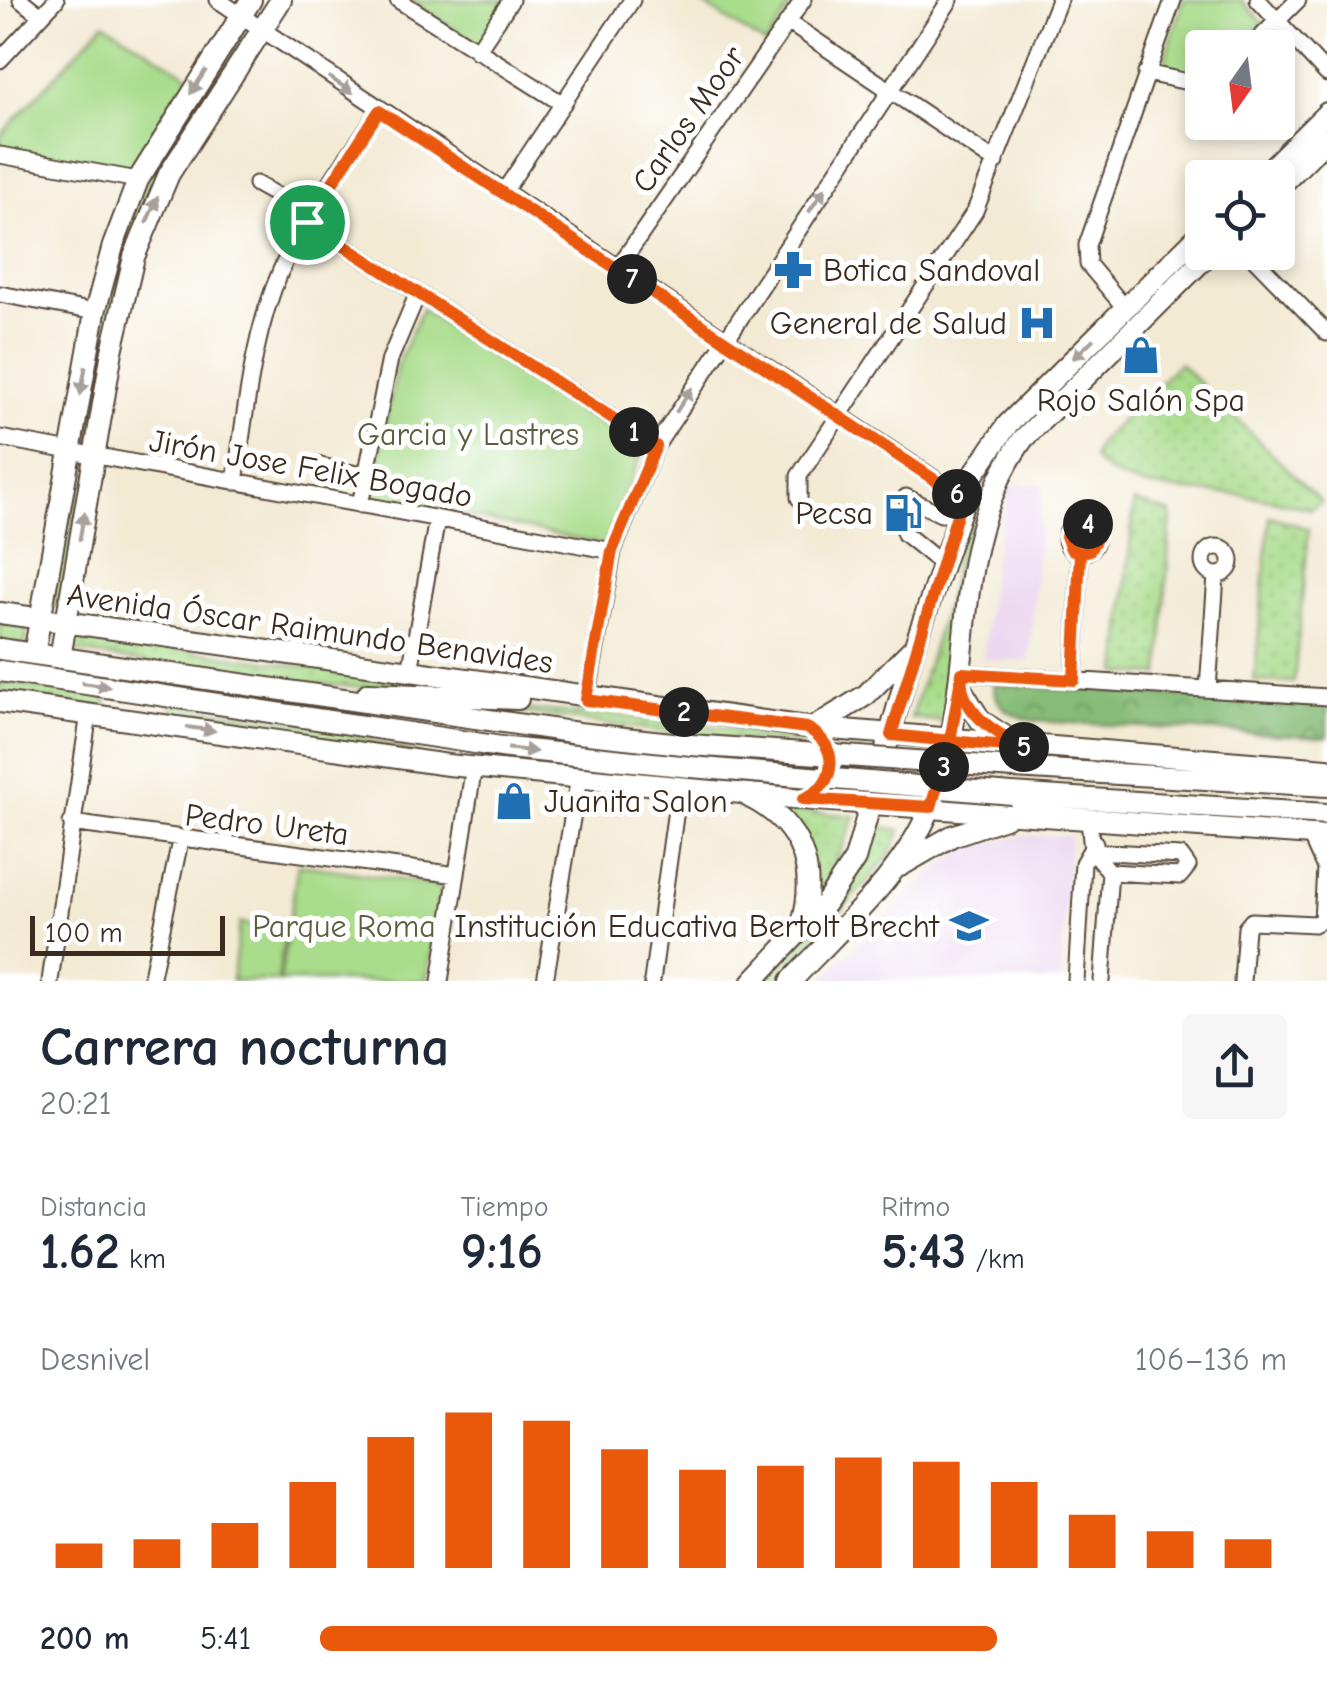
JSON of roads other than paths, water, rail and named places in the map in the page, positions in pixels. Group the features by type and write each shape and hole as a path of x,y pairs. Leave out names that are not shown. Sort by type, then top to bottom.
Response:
{"main road":[{"path":"60,658 124,296 144,230 169,174 280,0"},
{"path":"34,654 95,312 113,246 138,180 246,8"},
{"path":"1280,160 1327,114"},
{"path":"1295,171 1327,140"},
{"path":"753,981 847,874 873,803 915,645 960,505 1008,424 1185,249"},
{"path":"791,981 890,872 931,807 950,741 961,680 978,532 1004,466 1023,438 1193,270"},
{"name":"Avenida Óscar Raimundo Benavides","path":"0,613 586,700 810,728 1327,769"},
{"path":"803,799 822,788 832,764 826,744 810,728 866,695 915,645"},
{"name":"Avenida Óscar Raimundo Benavides","path":"0,649 296,694 691,745 1327,786"},
{"path":"0,671 508,748 1012,794 1327,814"},
{"path":"961,680 988,727 1017,746 992,761 986,777 988,794 1000,812"},
{"path":"296,694 586,700"},
{"path":"0,702 474,766 680,788 1319,836"},
{"path":"321,718 510,768"},
{"path":"742,794 778,816 804,849 808,886 798,933"},
{"path":"890,872 952,836 1025,814"}],"street":[{"path":"21,0 41,16"},
{"path":"0,60 56,0"},
{"path":"218,0 246,8 260,30 916,467 960,505 941,514 903,507"},
{"path":"398,0 563,104"},
{"path":"478,52 512,0"},
{"path":"503,193 632,0"},
{"name":"Carlos Moor","path":"617,269 802,0"},
{"path":"586,700 612,551 656,446 950,0"},
{"path":"800,498 799,476 944,263 996,162 1059,0"},
{"path":"1125,308 1096,275 1086,253 1093,218 1172,0"},
{"path":"1258,0 1327,74"},
{"path":"1268,30 1298,0"},
{"path":"788,22 996,162"},
{"path":"1146,73 1185,81"},
{"path":"236,482 256,347 280,274 307,222 379,111"},
{"path":"0,155 138,180"},
{"path":"256,184 298,206 307,222 656,446"},
{"path":"1266,270 1327,333"},
{"path":"360,505 390,360 418,293"},
{"path":"0,294 95,312"},
{"name":"Jirón Jose Felix Bogado","path":"0,438 612,551"},
{"path":"312,464 366,476"},
{"path":"916,467 903,507 906,534 941,563"},
{"path":"410,671 437,519"},
{"path":"1074,680 1080,553"},
{"path":"1208,689 1216,576"},
{"path":"961,680 1074,680 1327,697"},
{"path":"50,981 89,714"},
{"path":"440,981 474,766"},
{"path":"545,981 579,776"},
{"path":"652,981 680,788"},
{"path":"1076,981 1084,864 1092,852 1093,819"},
{"name":"Pedro Ureta","path":"71,823 180,841 457,875"},
{"path":"1242,981 1248,924 1257,919 1314,924 1322,920 1325,868 1319,836"},
{"path":"152,981 180,841"},
{"path":"1092,852 1181,856 1188,866 1180,876 1110,872 1092,852"},
{"path":"1102,981 1110,872"}],"place":[{"name":"Botica Sandoval","path":"793,270"},
{"name":"General de Salud","path":"1037,323"},
{"name":"Rojo Salón Spa","path":"1141,355"},
{"name":"Pecsa","path":"903,513"},
{"name":"Juanita Salon","path":"514,801"},
{"name":"Institución Educativa Bertolt Brecht","path":"969,926"}],"park label":[{"name":"Garcia y Lastres","path":"468,434"},
{"name":"Parque Roma","path":"344,926"}]}
